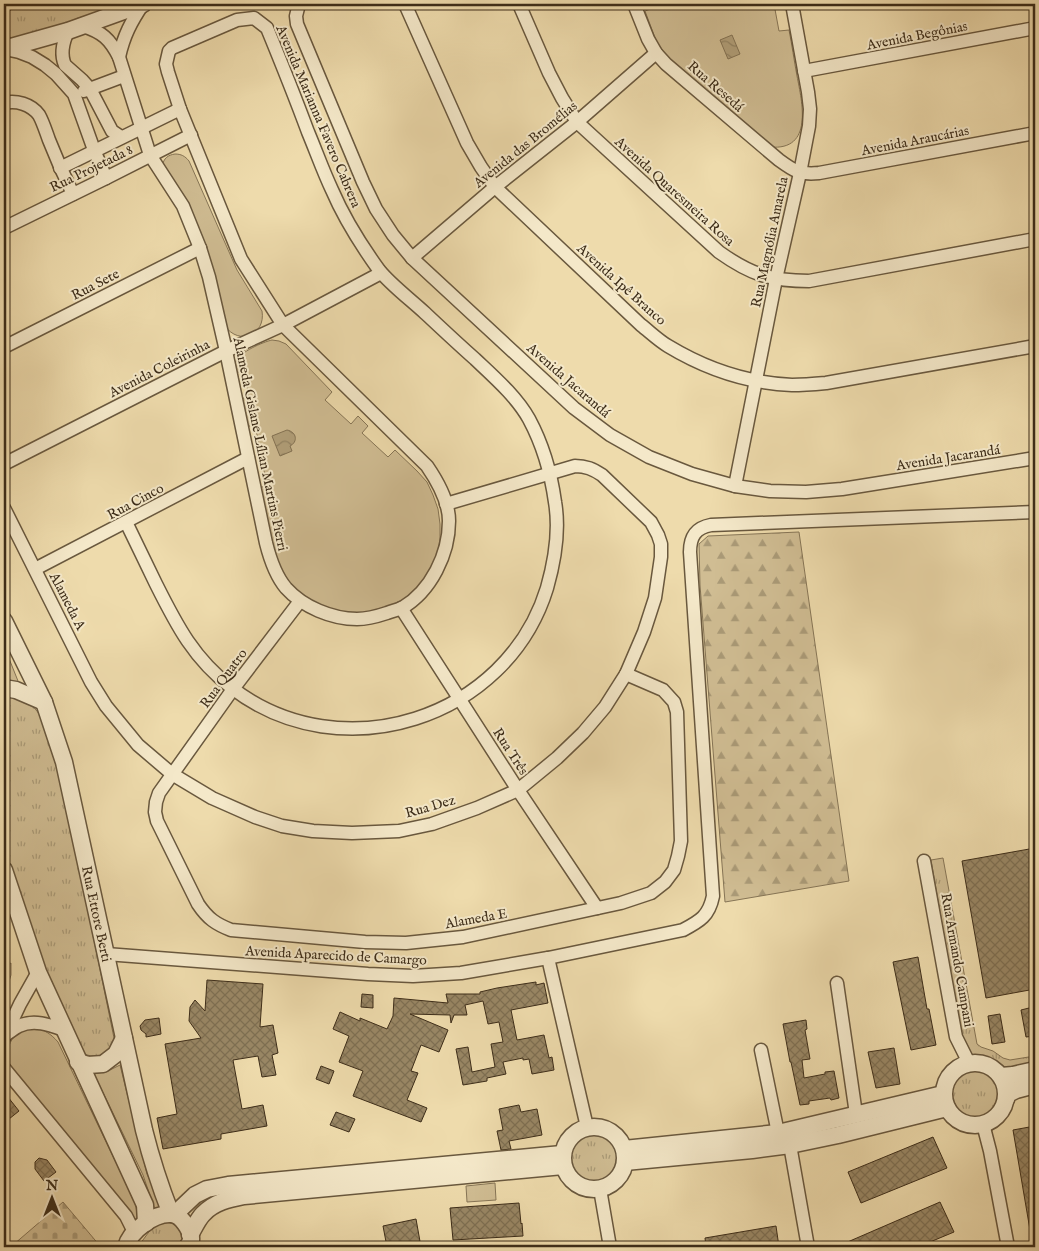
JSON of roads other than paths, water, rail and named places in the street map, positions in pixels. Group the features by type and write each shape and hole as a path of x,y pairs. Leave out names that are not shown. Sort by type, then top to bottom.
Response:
{"street":[{"path":"4,47 75,29 143,4"},
{"path":"119,57 123,39 132,20 143,4"},
{"name":"Avenida Ipê Branco","path":"405,4 467,143 495,187 640,324 666,345 695,361 725,373 756,381 792,385 826,383 1035,346"},
{"name":"Avenida Quaresmeira Rosa","path":"519,4 549,73 577,122 719,252 736,264 755,273 776,279 808,281 1035,239"},
{"name":"Rua Resedá","path":"634,4 648,39 656,53 779,160 792,170 800,173"},
{"name":"Rua Magnólia Amarela","path":"735,486 776,279 809,126 810,109 792,4"},
{"name":"Avenida Jacarandá","path":"298,6 297,24 363,182 380,216 393,235 412,258 574,408 610,435 649,457 692,474 735,486 770,491 806,492 842,489 1035,458"},
{"name":"Avenida Marianna Favero Cabrera","path":"126,522 176,623 186,640 211,670 233,689 259,705 286,717 315,725 345,729 375,728 404,723 433,713 460,700 486,680 509,657 528,631 543,602 552,570 557,538 556,506 550,474 545,456 529,418 512,395 492,374 382,273 352,229 332,191 267,28 254,18 238,20 172,48 168,56"},
{"name":"Avenida Begônias","path":"804,71 1035,28"},
{"path":"74,94 124,76 119,57 103,35 75,29"},
{"path":"75,29 65,39 62,51 63,62 90,89 112,131 121,137"},
{"path":"4,47 32,57 45,65 74,94 106,178"},
{"name":"Avenida das Bromélias","path":"412,258 495,187 577,122 656,53"},
{"name":"Alameda Gislane Lílian Martins Pierri","path":"124,76 150,155 183,206 200,248 209,277 266,543 270,559 277,574 286,588 300,601 316,610 337,616 357,619 376,616 401,608 426,585 444,554 449,521 443,493 436,478 427,466 283,325 241,259 180,109 166,64 168,56"},
{"path":"4,103 20,102 38,114 73,194"},
{"path":"60,168 180,109"},
{"name":"Avenida Araucárias","path":"800,173 820,173 1035,132"},
{"name":"Rua Projetada 8","path":"4,228 191,135"},
{"name":"Rua Sete","path":"4,348 200,248"},
{"name":"Avenida Coleirinha","path":"4,464 226,351 283,325 382,273"},
{"name":"Rua Cinco","path":"35,570 248,458"},
{"name":"Rua Dez","path":"106,706 138,745 172,774 212,798 255,817 282,826 306,830 352,833 399,831 432,824 477,808 518,790 583,734 605,707 626,674 644,632 655,598 661,544 651,522 602,475 585,466 575,466 446,504"},
{"name":"Alameda A","path":"4,508 91,682 106,706"},
{"name":"Avenida Aparecido de Camargo","path":"106,954 413,976 461,973 548,958 683,930 705,916 713,896 690,552 690,541 694,534 700,528 711,525 1035,512"},
{"name":"Rua Quatro","path":"172,774 233,689 300,601"},
{"name":"Rua Três","path":"401,608 518,790 597,908"},
{"name":"Rua Ettore Berti","path":"4,621 44,702 64,762 151,1159 173,1214 186,1225 191,1243"},
{"name":"Alameda E","path":"172,774 159,793 156,802 155,812 157,821 204,913 213,921 232,930 406,944 463,937 621,903 651,893 665,882 674,870 681,841 677,712 674,702 664,690 626,674"},
{"path":"4,688 16,690 44,702"},
{"name":"Rua Armando Campani","path":"924,861 956,1037 969,1062"},
{"path":"4,870 38,972 144,1205 131,1238"},
{"path":"548,958 587,1127"},
{"path":"4,1037 38,972"},
{"path":"837,983 856,1114"},
{"path":"4,1037 21,1025 32,1023 64,1030"},
{"path":"78,1062 88,1065 103,1064 116,1054 124,1038"},
{"path":"761,1050 778,1133"},
{"path":"1006,1099 1006,1087 1001,1076 992,1067 981,1063 969,1062 959,1066 950,1074 945,1083 945,1101 953,1116 961,1122 971,1125 983,1124 993,1120 1001,1111 1006,1099 1008,1094 1035,1085"},
{"path":"4,1068 126,1216 131,1238"},
{"path":"1001,1076 1035,1070"},
{"path":"625,1156 778,1133 856,1114 945,1101"},
{"path":"625,1156 752,1150 790,1145 838,1135 945,1101"},
{"path":"983,1124 1008,1247"},
{"path":"599,1126 610,1130 619,1138 625,1156 621,1174 612,1184 600,1189 588,1189 577,1185 568,1177 563,1160 566,1142 575,1132 587,1127 599,1126"},
{"path":"790,1145 808,1247"},
{"path":"131,1238 161,1214 173,1214 195,1195 207,1189 228,1185 563,1160"},
{"path":"191,1243 202,1214 223,1200 244,1196 563,1160"},
{"path":"600,1189 610,1247"}],"water":[{"path":"732,35 740,54 728,59 720,40"},
{"path":"287,430 293,433 295,440 290,446 292,451 280,456 272,436"}]}
